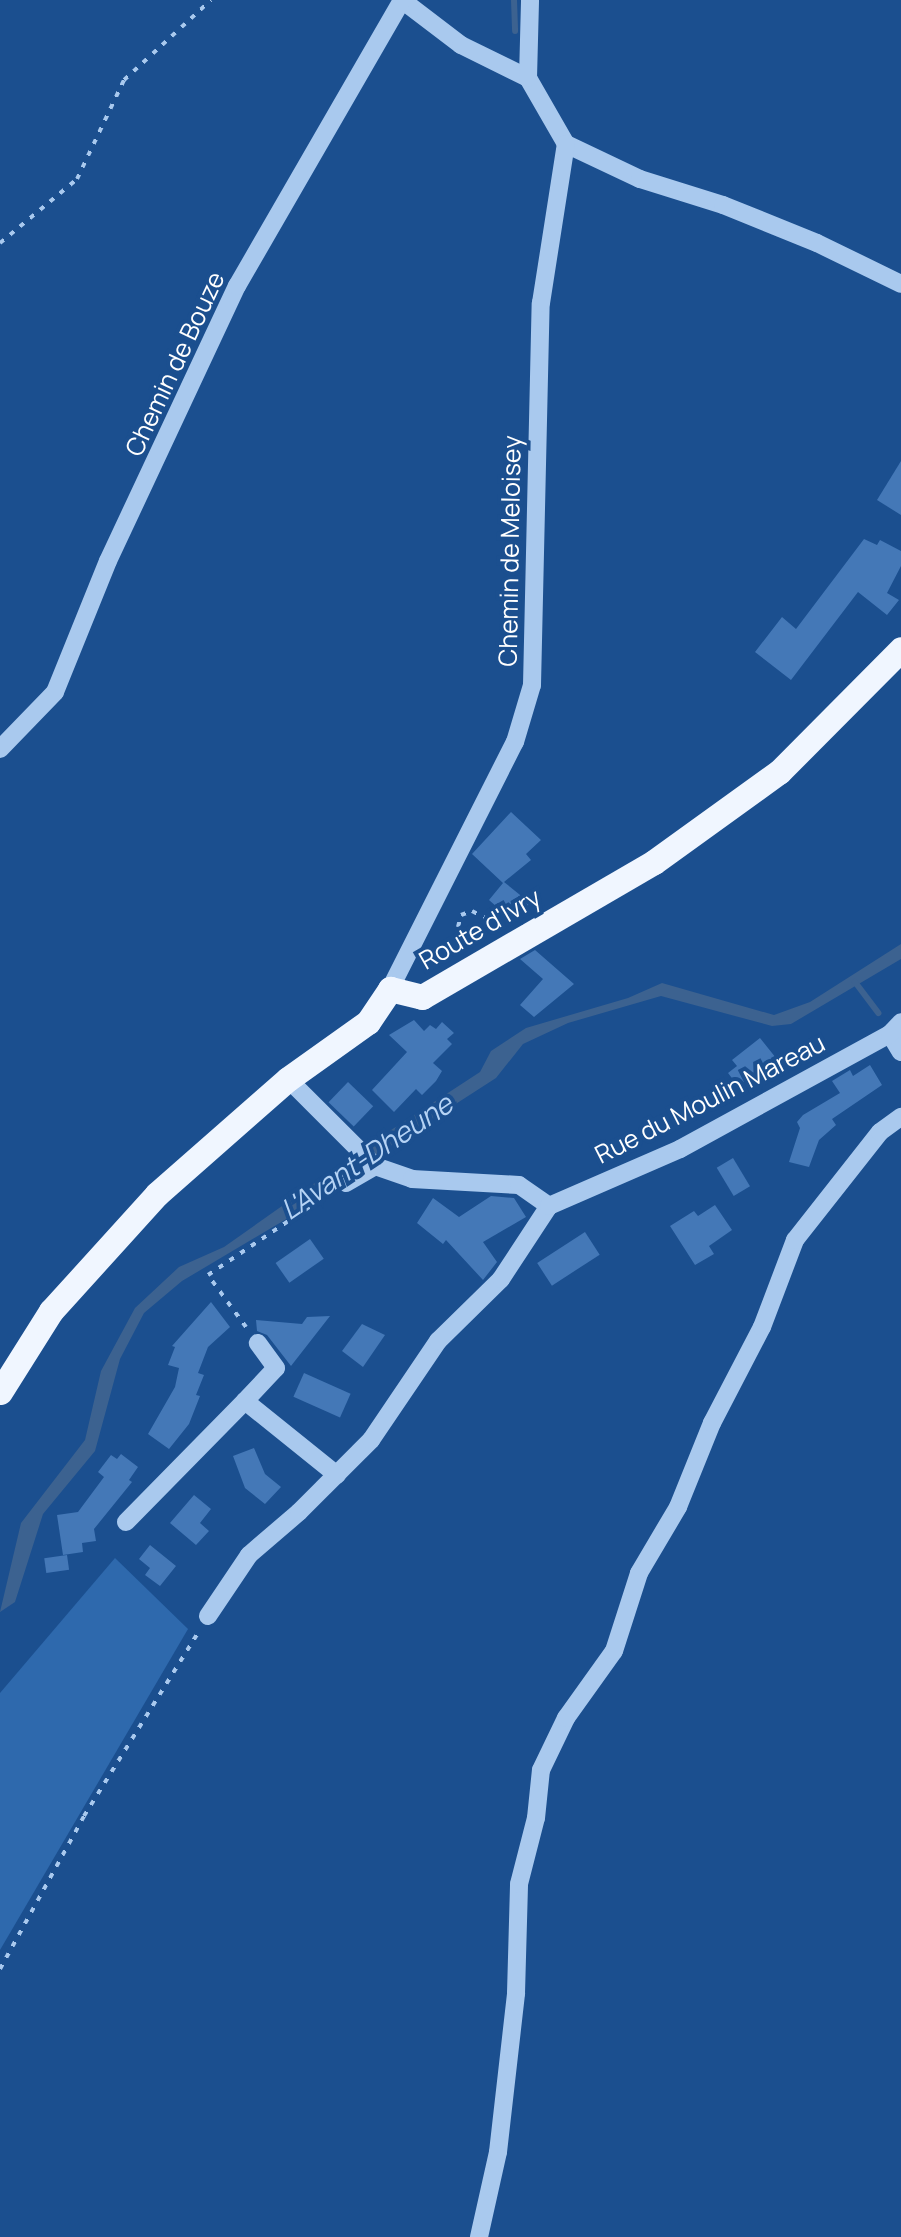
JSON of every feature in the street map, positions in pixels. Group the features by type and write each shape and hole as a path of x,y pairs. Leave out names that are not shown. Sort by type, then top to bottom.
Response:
{"main road":[{"name":"Route d'Ivry","path":"390,989 422,997 654,862 779,772 899,655"},
{"path":"0,1392 77,1278 195,1157 288,1078 368,1022 390,989"}],"street":[{"path":"402,0 461,45 528,78"},
{"name":"Chemin de Bouze","path":"0,749 54,692 108,561 150,480 237,286 402,0"},
{"path":"530,0 528,78 566,144 640,179 801,237 901,284"},
{"name":"Chemin de Meloisey","path":"390,989 516,742 532,685 541,303 566,144"},
{"path":"895,1028 901,1052"},
{"name":"Rue du Moulin Mareau","path":"550,1206 680,1150 895,1028"},
{"path":"208,1616 248,1555 371,1440 438,1341 501,1280 550,1206 519,1185 412,1179 367,1160 288,1078"},
{"path":"479,2237 498,2152 516,1993 519,1884 536,1818 541,1770 566,1718 614,1651 639,1573 678,1507 712,1423 762,1326 795,1240 880,1132 901,1117"},
{"path":"346,1183 367,1160"},
{"path":"126,1522 276,1368 258,1343"},
{"path":"245,1401 337,1474"}],"path":[{"path":"0,243 77,180 124,80 211,0"},
{"path":"493,957 466,939 458,927 461,916 472,911 488,916 519,942"},
{"path":"258,1343 208,1275 346,1183"},
{"path":"0,1970 84,1816 208,1616"}],"shaded area":[{"path":"901,944 901,959 791,1024 772,1026 661,996 568,1023 523,1044 496,1078 375,1156 362,1149 480,1072 491,1051 526,1028 628,998 662,983 774,1015 810,1002"},
{"path":"353,1156 361,1166 310,1205 182,1281 144,1313 120,1359 95,1451 43,1514 15,1602 0,1612 21,1523 85,1440 101,1371 135,1308 179,1267 224,1247"},
{"path":"115,1558 188,1629 0,1950 0,1693"}],"building":[{"path":"901,461 901,515 877,500"},
{"path":"864,539 877,545 880,540 901,551 901,566 887,593 899,600 887,615 858,592 791,680 755,652 782,617 796,629"},
{"path":"511,812 541,840 526,854 531,860 504,882 530,903 514,922 489,900 503,883 472,854"},
{"path":"535,950 574,984 534,1017 520,1005 543,979 520,959"},
{"path":"414,1020 424,1031 430,1025 436,1029 442,1022 454,1033 447,1039 452,1044 433,1063 442,1071 436,1081 422,1095 416,1089 394,1112 372,1090 407,1052 389,1035"},
{"path":"760,1038 776,1058 738,1086 728,1073 737,1066 732,1060"},
{"path":"870,1065 882,1085 832,1119 836,1125 819,1140 809,1167 789,1162 800,1128 797,1122 840,1093 832,1081 850,1070 853,1076"},
{"path":"348,1082 373,1106 354,1126 329,1102"},
{"path":"733,1158 750,1186 734,1196 717,1168"},
{"path":"491,1196 514,1198 526,1217 483,1242 497,1262 483,1280 446,1240 443,1244 417,1223 433,1198 459,1217"},
{"path":"715,1205 732,1230 709,1246 714,1254 695,1265 670,1226 694,1211 698,1216"},
{"path":"585,1232 600,1255 552,1286 537,1263"},
{"path":"310,1239 324,1259 289,1283 276,1263"},
{"path":"211,1302 230,1327 208,1347 198,1373 204,1375 196,1395 200,1396 189,1424 169,1449 148,1434 175,1387 179,1368 168,1365 175,1347 172,1346"},
{"path":"330,1316 291,1366 267,1335 257,1331 256,1320 302,1324 307,1317"},
{"path":"362,1324 385,1335 363,1367 342,1351"},
{"path":"304,1373 351,1394 340,1417 293,1397"},
{"path":"254,1448 265,1474 281,1487 265,1504 245,1488 233,1456"},
{"path":"121,1454 138,1467 129,1480 132,1482 94,1529 96,1541 82,1543 83,1552 63,1555 57,1515 78,1512 104,1477 98,1472 111,1455 117,1459"},
{"path":"194,1495 211,1509 200,1523 209,1531 196,1545 170,1523"},
{"path":"150,1545 176,1566 160,1586 145,1575 150,1568 139,1559"},
{"path":"67,1555 69,1570 46,1573 44,1558"}],"waterway":[{"path":"514,0 515,31"},
{"path":"855,982 878,1013"}],"water label":[{"name":"L'Avant-Dheune","path":"366,1156"}]}
